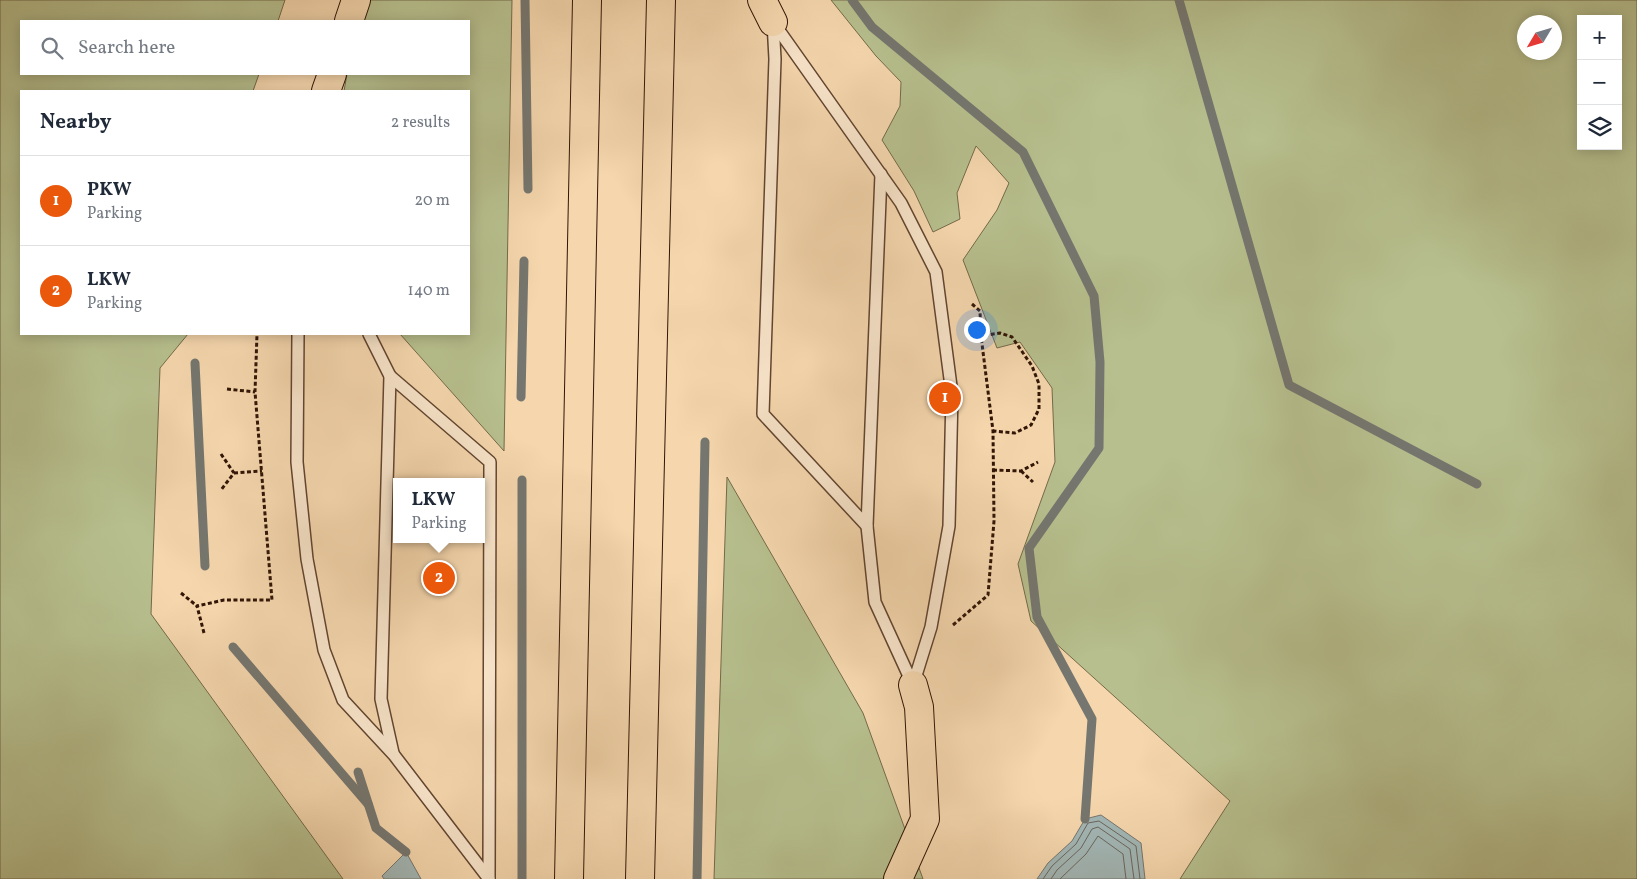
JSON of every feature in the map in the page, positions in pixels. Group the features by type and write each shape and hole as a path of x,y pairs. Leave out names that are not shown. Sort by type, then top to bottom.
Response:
{"highway":[{"path":"349,20 356,0"},
{"path":"569,879 587,0"},
{"path":"640,879 661,0"},
{"path":"326,90 332,75"},
{"path":"898,879 925,819 919,707 913,685"}],"lane":[{"path":"768,11 901,203 936,272 952,394 949,526 929,632 913,685"},
{"path":"768,11 775,69 763,414 867,526"},
{"path":"881,174 867,526 875,602 913,685"},
{"path":"298,335 297,462 307,559 324,650 343,700 394,755 489,879"},
{"path":"370,335 390,376 490,462 489,879"},
{"path":"390,376 381,699 394,755"}],"path":[{"path":"929,632 940,636 988,595 994,521 993,431 981,336 980,311 972,304"},
{"path":"981,336 1000,333 1012,337 1032,366 1039,384 1039,409 1031,425 1015,433 993,431"},
{"path":"196,606 224,600 272,600 255,392 257,335"},
{"path":"227,389 255,392"},
{"path":"221,454 234,473"},
{"path":"993,470 1021,471 1038,462"},
{"path":"221,490 234,473 262,471"},
{"path":"1021,471 1033,482"},
{"path":"181,592 196,606 204,633"}],"green space":[{"path":"0,0 285,0 278,20 20,20 20,75 259,75 253,90 20,90 20,335 187,335 160,368 151,614 343,879 0,879"},
{"path":"368,0 512,0 504,451 401,335 470,335 470,90 344,90 347,75 470,75 470,20 362,20"},
{"path":"831,0 1637,0 1637,879 1180,879 1230,801 1031,621 1018,564 1055,462 1052,388 1020,342 997,348 963,260 997,210 1009,183 976,146 957,193 960,219 933,232 914,191 882,140 900,106 901,82 876,56"},
{"path":"727,477 863,713 923,879 714,879"}],"water":[{"path":"1101,815 1141,843 1145,879 1037,879 1048,863 1072,841 1085,819"},
{"path":"406,852 421,879 384,879 382,876"}],"waterway":[{"path":"525,0 528,189"},
{"path":"852,0 872,27 1023,152 1094,296 1100,362 1099,448 1029,548 1037,617 1092,719 1085,819"},
{"path":"1179,0 1289,385 1477,484"},
{"path":"521,397 524,261"},
{"path":"195,363 205,566"},
{"path":"697,879 705,442"},
{"path":"522,480 522,879"},
{"path":"233,647 368,804"},
{"path":"358,772 376,828 406,852"}],"place":[{"name":"PKW","path":"945,398"},
{"name":"LKW","path":"439,578"}]}
